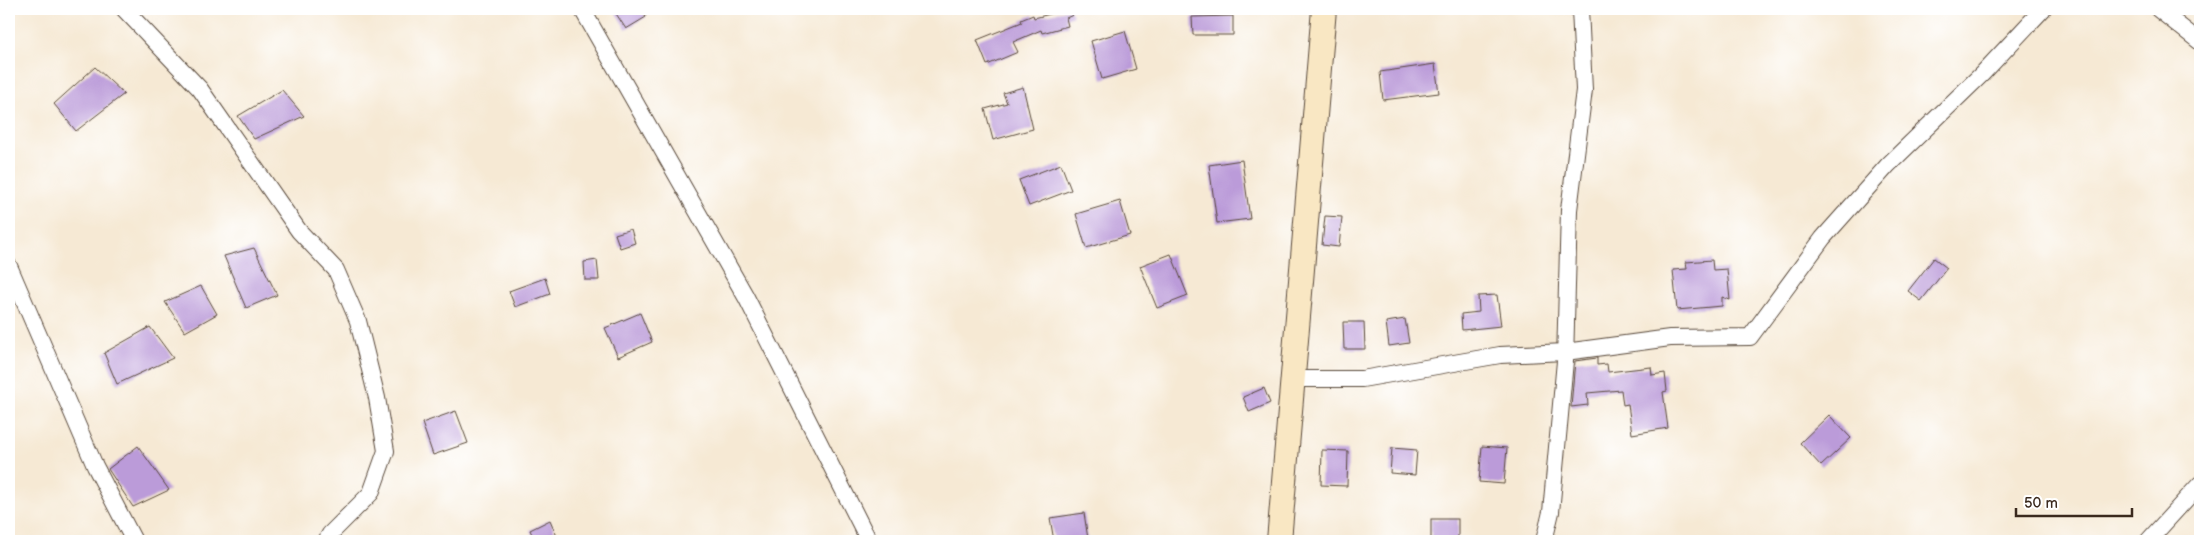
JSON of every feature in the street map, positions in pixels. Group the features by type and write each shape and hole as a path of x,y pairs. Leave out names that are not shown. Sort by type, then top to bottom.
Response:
{"main road":[{"path":"1279,541 1324,9"}],"street":[{"path":"124,9 200,89 299,231 336,270 358,321 377,398 386,451 371,493 330,534 326,541"},
{"path":"582,9 746,297 869,541"},
{"path":"1544,541 1551,512 1565,352 1569,210 1584,90 1580,9"},
{"path":"1294,380 1362,379 1500,355 1565,352 1670,338 1750,337 1824,238 1881,173 1982,74 2043,9"},
{"path":"2158,9 2200,42"},
{"path":"9,266 95,466 134,541"},
{"path":"2148,541 2200,484"}],"building":[{"path":"613,9 641,9 646,17 626,29"},
{"path":"1070,9 1073,15 1066,18 1068,26 1042,33 1041,30 1013,42 1018,52 987,65 977,40 1022,22 1021,20 1033,15 1034,18"},
{"path":"1233,16 1233,35 1193,35 1192,17"},
{"path":"1125,31 1136,69 1102,79 1091,41"},
{"path":"1435,64 1439,93 1383,100 1380,72"},
{"path":"95,67 124,94 76,131 54,104"},
{"path":"1023,87 1033,129 993,140 985,109 1007,103 1003,93"},
{"path":"282,90 304,116 254,139 238,116"},
{"path":"1242,160 1250,219 1217,223 1209,165"},
{"path":"1061,164 1071,190 1029,206 1019,180"},
{"path":"1120,201 1130,235 1086,248 1076,214"},
{"path":"1325,216 1342,217 1339,247 1322,245"},
{"path":"631,229 635,243 620,248 615,234"},
{"path":"254,248 277,295 246,308 224,256"},
{"path":"1171,254 1188,296 1157,308 1140,266"},
{"path":"1934,258 1947,268 1921,301 1908,291"},
{"path":"597,260 599,280 585,280 584,262"},
{"path":"1712,260 1713,270 1727,269 1730,300 1722,297 1722,306 1677,310 1673,270 1687,269 1686,262"},
{"path":"545,278 550,294 515,307 509,291"},
{"path":"201,286 217,314 185,332 165,302"},
{"path":"1497,295 1501,326 1462,330 1461,314 1479,312 1478,296"},
{"path":"640,313 652,342 618,357 605,328"},
{"path":"1405,319 1409,343 1389,346 1386,322"},
{"path":"1343,322 1364,322 1365,349 1344,349"},
{"path":"150,327 173,358 117,384 104,353"},
{"path":"1597,358 1597,365 1607,364 1608,372 1651,367 1652,375 1665,373 1667,391 1663,392 1668,428 1632,434 1628,404 1623,405 1621,390 1587,393 1588,405 1571,407 1575,361"},
{"path":"1264,388 1270,403 1249,412 1243,397"},
{"path":"456,411 468,443 433,455 422,423"},
{"path":"1829,415 1851,438 1821,466 1800,443"},
{"path":"138,446 169,490 133,507 108,469"},
{"path":"1482,446 1507,448 1504,484 1479,482"},
{"path":"1392,448 1417,450 1415,475 1390,473"},
{"path":"1322,450 1348,451 1347,486 1321,485"},
{"path":"1084,513 1088,539 1054,541 1050,518"},
{"path":"1431,519 1458,519 1458,541 1431,541"},
{"path":"550,520 559,541 535,541 530,530"}]}
